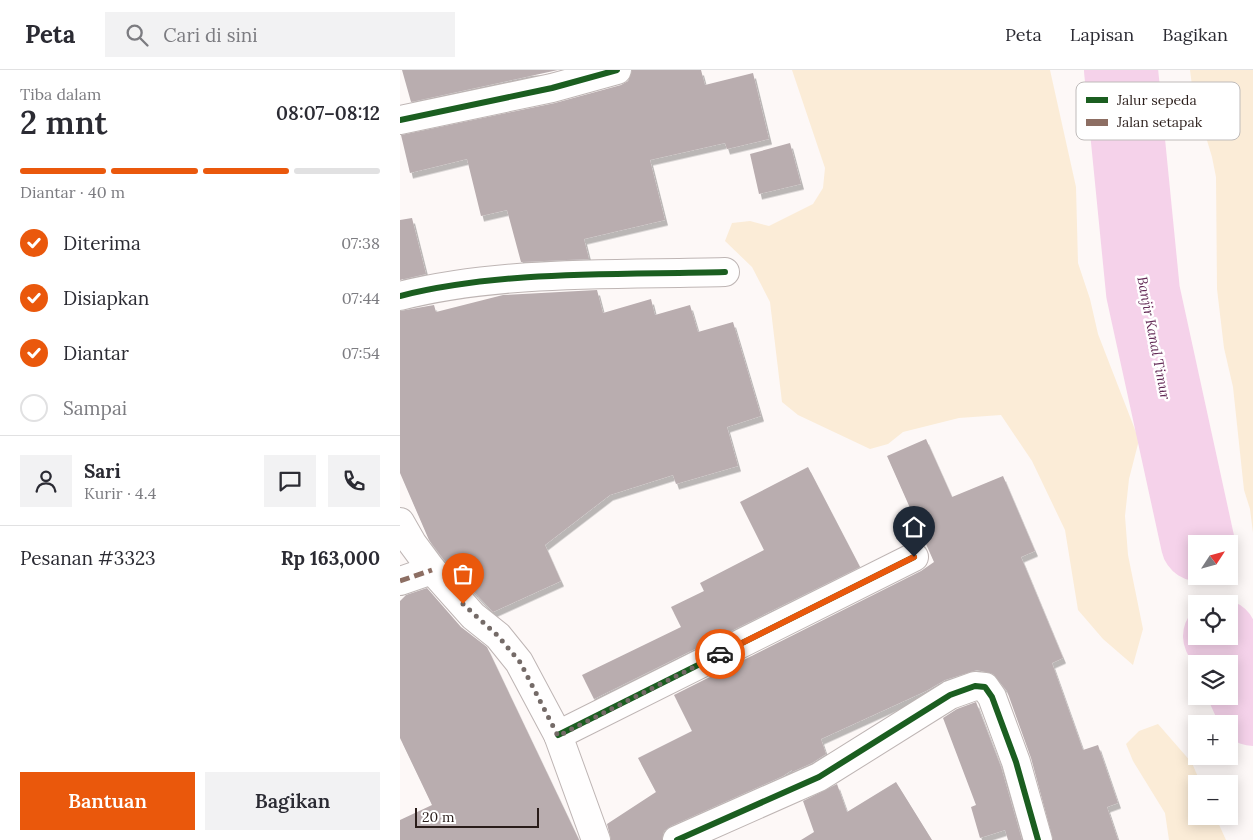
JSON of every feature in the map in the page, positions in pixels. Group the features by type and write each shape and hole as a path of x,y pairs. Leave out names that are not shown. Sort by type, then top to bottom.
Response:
{"street":[{"path":"400,120 552,88 617,70"},
{"path":"400,296 427,289 511,278 725,272"},
{"path":"400,522 412,543 432,570 473,616 498,636 520,662 558,736 589,815 596,840"},
{"path":"558,736 914,557"},
{"path":"400,581 432,570"},
{"path":"677,840 819,777 950,695 975,686 985,687 992,697 1016,762 1038,840"}],"shaded area":[{"path":"792,70 1050,70 1076,187 1078,263 1090,299 1098,334 1139,440 1129,479 1125,516 1128,555 1143,629 1133,665 1103,639 1078,610 1065,530 1032,461 1001,415 959,418 903,432 888,444 870,449 798,415 782,402 770,302 752,267 725,241 732,223 750,221 769,226 813,204 823,188 825,168"},
{"path":"1190,70 1253,70 1253,533 1250,509 1244,490 1233,387 1224,348 1217,289 1216,177 1207,140 1240,140 1240,82 1192,82"},
{"path":"1158,724 1188,758 1188,765 1193,765 1197,775 1188,775 1188,825 1219,825 1226,840 1169,840 1165,813 1133,761 1126,744 1139,731"}],"building":[{"path":"402,70 558,70 411,102"},
{"path":"632,70 701,70 705,85 753,73 769,139 727,149 725,143 650,160 665,220 584,239 589,259 521,262 507,210 481,216 467,159 410,173 401,135 555,103 621,85 628,81"},
{"path":"790,143 801,184 759,194 750,154"},
{"path":"412,218 426,274 400,280 400,220"},
{"path":"597,290 603,313 651,299 655,315 690,305 698,332 733,322 761,416 727,427 738,466 676,484 673,475 610,495 545,545 561,581 493,612 444,560 429,540 400,473 400,311 434,305 436,312 503,295"},
{"path":"926,439 952,497 1003,476 1035,551 1021,557 1063,658 1052,663 1083,750 1098,745 1118,803 1107,807 1118,840 1053,840 1031,758 1007,691 993,674 977,670 945,680 926,691 821,739 826,754 812,763 792,772 792,770 783,776 671,826 664,831 662,840 611,840 607,824 656,792 638,758 692,731 674,695 921,571 934,562 887,456"},
{"path":"808,467 860,567 594,699 582,675 681,627 671,607 704,591 700,583 764,550 740,502"},
{"path":"427,588 461,627 487,647 579,840 400,840 400,820 432,805 400,738 400,601 406,595"},
{"path":"976,702 1001,767 1022,840 1008,840 1005,830 980,838 971,807 976,805 943,718 957,709"},
{"path":"896,782 932,840 801,840 814,832 803,801 837,784 847,812"}],"waterway":[{"name":"Banjir Kanal Timur","path":"1121,70 1122,82"},
{"name":"Banjir Kanal Timur","path":"1128,140 1143,292 1196,535"},
{"name":"Banjir Kanal Timur","path":"1224,645 1253,709"}],"marked path":[{"path":"400,581 432,570"}],"cycle path":[{"path":"400,120 552,88 617,70"},
{"path":"400,296 439,288 520,278 561,275 725,272"},
{"path":"558,735 914,557"},
{"path":"677,840 819,777 950,695 975,686 985,687 992,697 1016,762 1038,840"}],"way so far":[{"path":"463,604 473,616 498,636 520,662 558,736 720,654"}],"route":[{"path":"720,654 914,557"}]}
